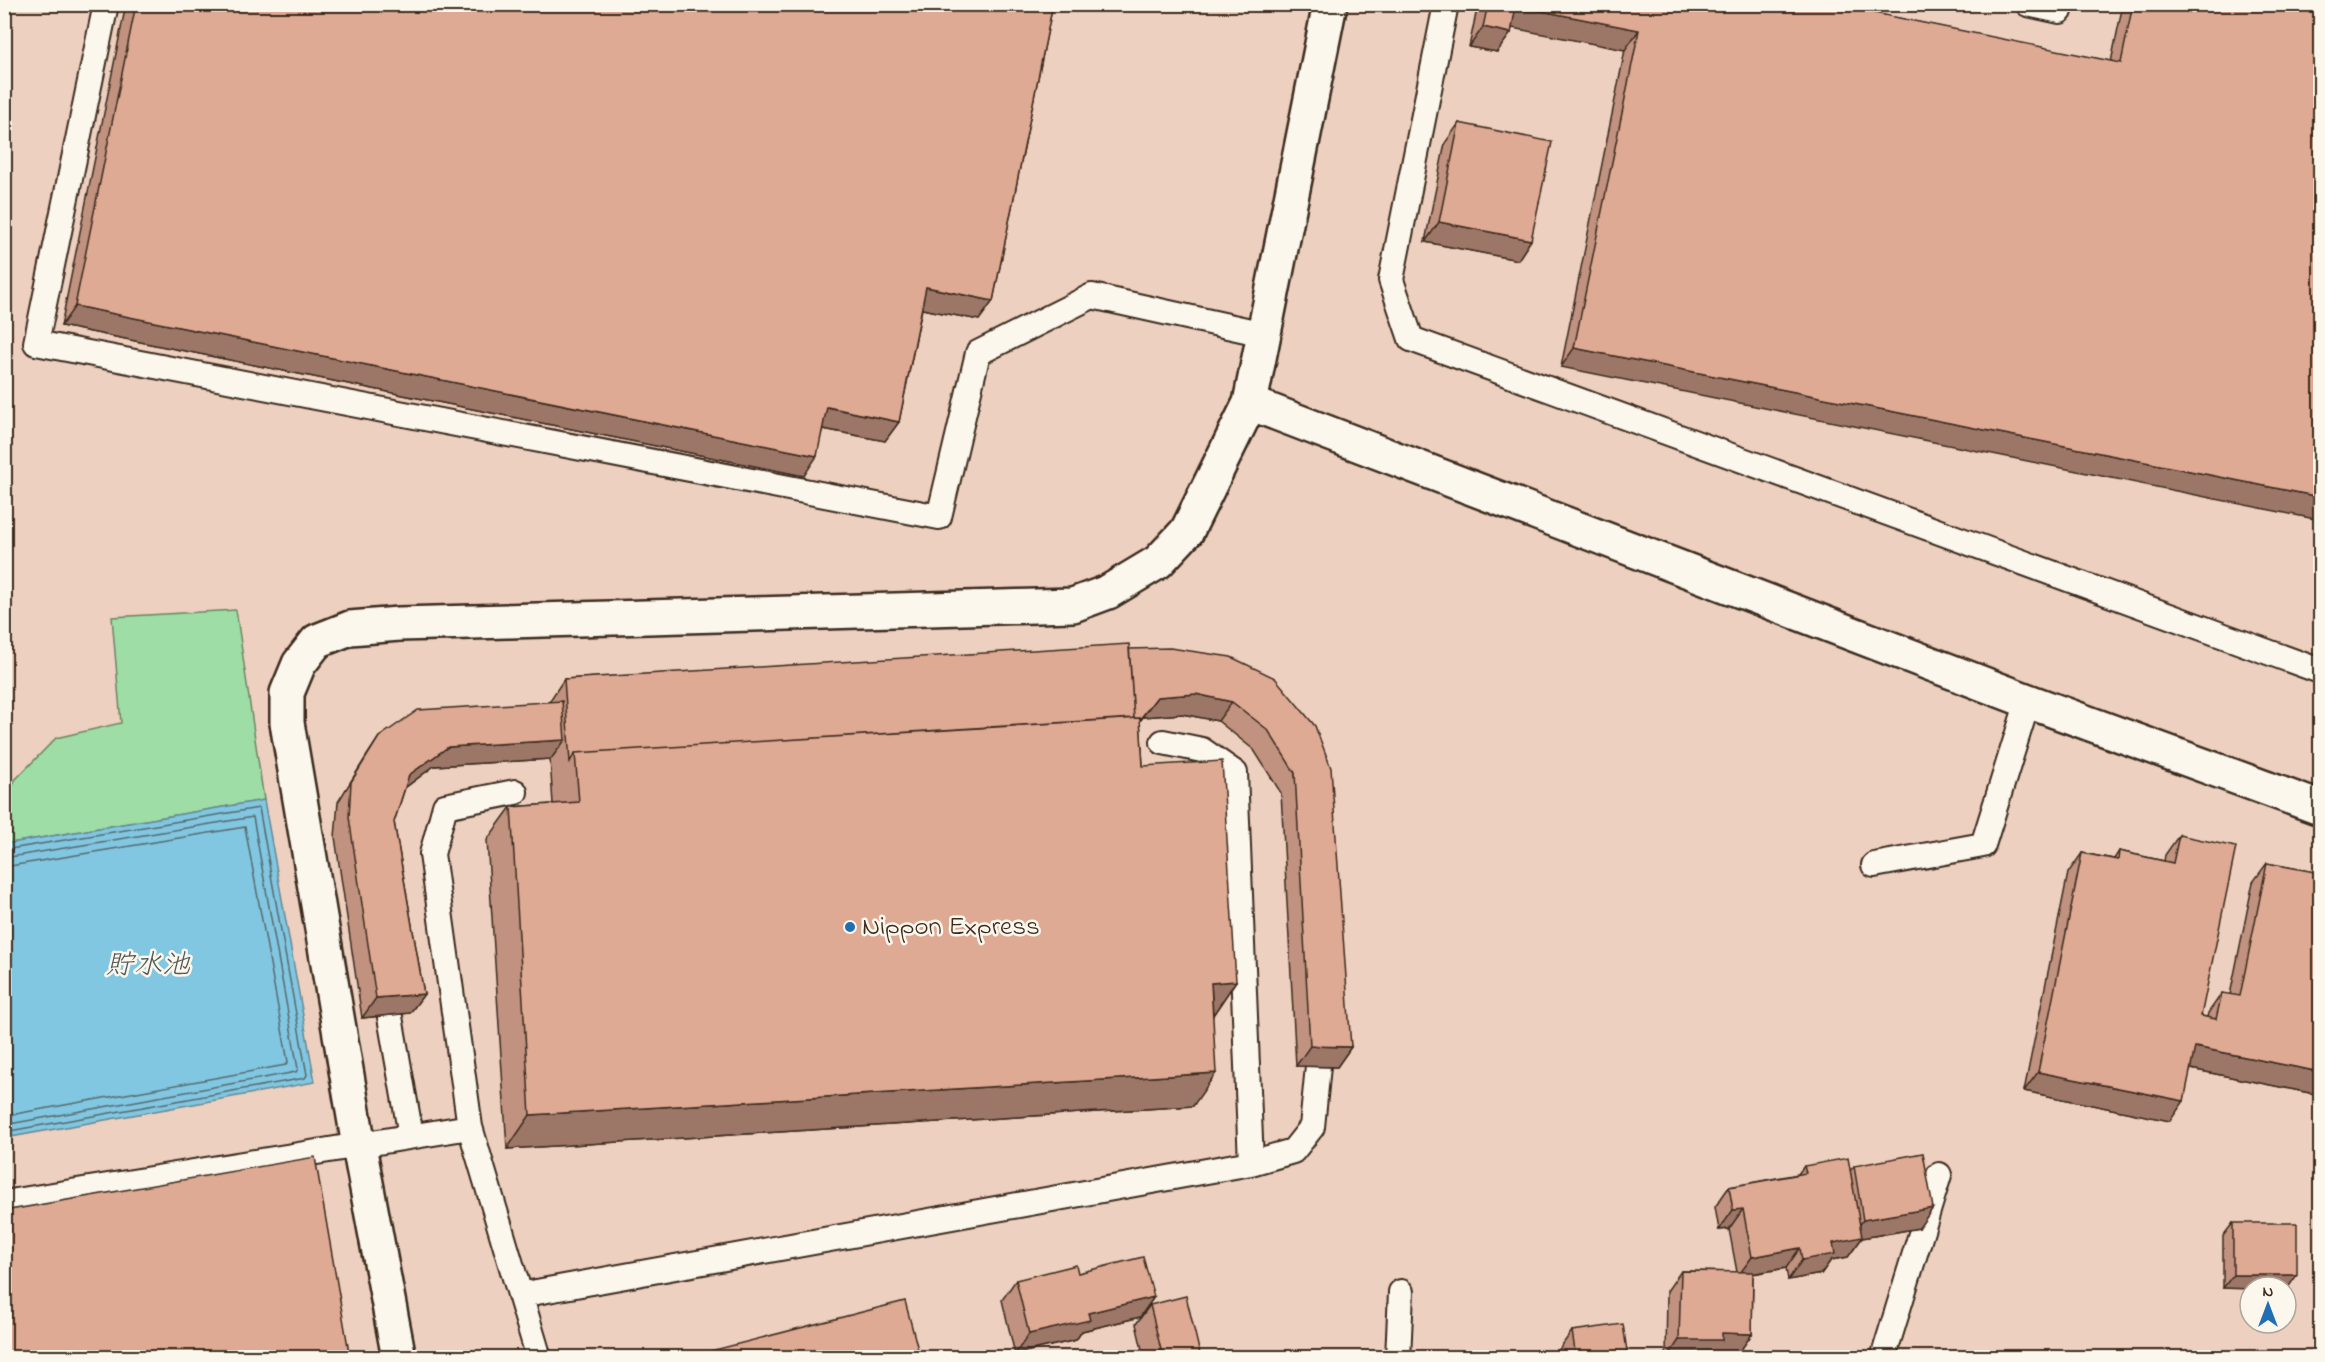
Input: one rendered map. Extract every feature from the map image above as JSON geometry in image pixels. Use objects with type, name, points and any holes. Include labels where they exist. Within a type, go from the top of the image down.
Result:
[{"type":"street","points":[[399,1358],[359,1146],[286,723],[286,693],[298,664],[317,641],[350,628],[399,624],[1073,605],[1108,592],[1158,562],[1187,531],[1250,403],[1330,4]]},
{"type":"street","points":[[1250,403],[2028,701],[2320,808]]},
{"type":"lane","points":[[106,4],[36,343],[939,517],[978,353],[1092,296],[1264,334]]},
{"type":"lane","points":[[1446,4],[1391,280],[1411,339],[2320,671]]},
{"type":"lane","points":[[2028,4],[2060,11],[2061,4]]},
{"type":"lane","points":[[1874,865],[1983,845],[2028,701]]},
{"type":"lane","points":[[1163,742],[1202,750],[1235,773],[1251,1163]]},
{"type":"lane","points":[[515,792],[445,806],[432,854],[470,1127],[520,1295],[533,1356]]},
{"type":"lane","points":[[390,1017],[411,1136]]},
{"type":"lane","points":[[520,1295],[1251,1163],[1293,1150],[1312,1127],[1318,1066]]},
{"type":"lane","points":[[4,1203],[470,1127]]},
{"type":"lane","points":[[1883,1358],[1940,1175]]},
{"type":"lane","points":[[1398,1358],[1401,1292]]},
{"type":"shaded area","points":[[5,5],[2320,5],[2320,1357],[5,1357]]},
{"type":"green space","points":[[236,610],[264,800],[5,844],[5,806],[15,780],[56,738],[121,723],[112,617]]},
{"type":"water","name":"貯水池","points":[[264,800],[315,1082],[5,1138],[5,844]]},
{"type":"building","points":[[136,4],[1053,4],[993,301],[926,287],[899,422],[827,407],[817,456],[75,306]]},
{"type":"building","points":[[1488,4],[1830,4],[2121,63],[2133,4],[2320,4],[2320,497],[1574,348],[1639,30],[1516,6],[1511,33],[1483,27]]},
{"type":"building","points":[[1459,123],[1552,142],[1531,240],[1439,222]]},
{"type":"building","points":[[1129,644],[1134,718],[575,753],[570,762],[564,679]]},
{"type":"building","points":[[1170,648],[1231,657],[1275,678],[1315,726],[1331,768],[1351,1047],[1310,1046],[1295,773],[1268,730],[1232,702],[1196,694],[1157,697],[1140,719],[1134,718],[1129,649]]},
{"type":"building","points":[[562,701],[565,740],[448,747],[409,775],[394,822],[424,994],[376,998],[349,817],[351,782],[379,737],[418,710]]},
{"type":"building","name":"Nippon Express","points":[[1140,718],[1143,766],[1222,761],[1236,981],[1211,983],[1216,1073],[530,1115],[511,807],[579,802],[575,753]]},
{"type":"building","points":[[2179,835],[2236,847],[2201,1016],[2216,1019],[2222,993],[2240,996],[2267,863],[2320,873],[2320,1072],[2195,1047],[2184,1101],[2038,1072],[2082,853],[2118,860],[2119,851],[2173,863]]},
{"type":"building","points":[[1923,1153],[1933,1208],[1863,1220],[1854,1166]]},
{"type":"building","points":[[315,1157],[350,1358],[4,1358],[4,1211]]},
{"type":"building","points":[[1848,1158],[1862,1237],[1833,1243],[1835,1254],[1802,1260],[1800,1248],[1752,1257],[1743,1209],[1733,1210],[1729,1187],[1806,1173],[1804,1166]]},
{"type":"building","points":[[2233,1223],[2297,1223],[2297,1275],[2233,1275]]},
{"type":"building","points":[[1143,1257],[1154,1297],[1088,1313],[1090,1320],[1029,1334],[1016,1280],[1076,1265],[1078,1273]]},
{"type":"building","points":[[1681,1271],[1753,1272],[1752,1334],[1722,1333],[1722,1340],[1679,1340]]},
{"type":"building","points":[[1186,1296],[1201,1358],[1163,1358],[1150,1305]]},
{"type":"building","points":[[905,1301],[920,1357],[709,1358],[707,1352]]},
{"type":"building","points":[[1623,1324],[1628,1358],[1576,1358],[1572,1331]]},
{"type":"place","name":"Nippon Express","points":[[850,927]]}]
